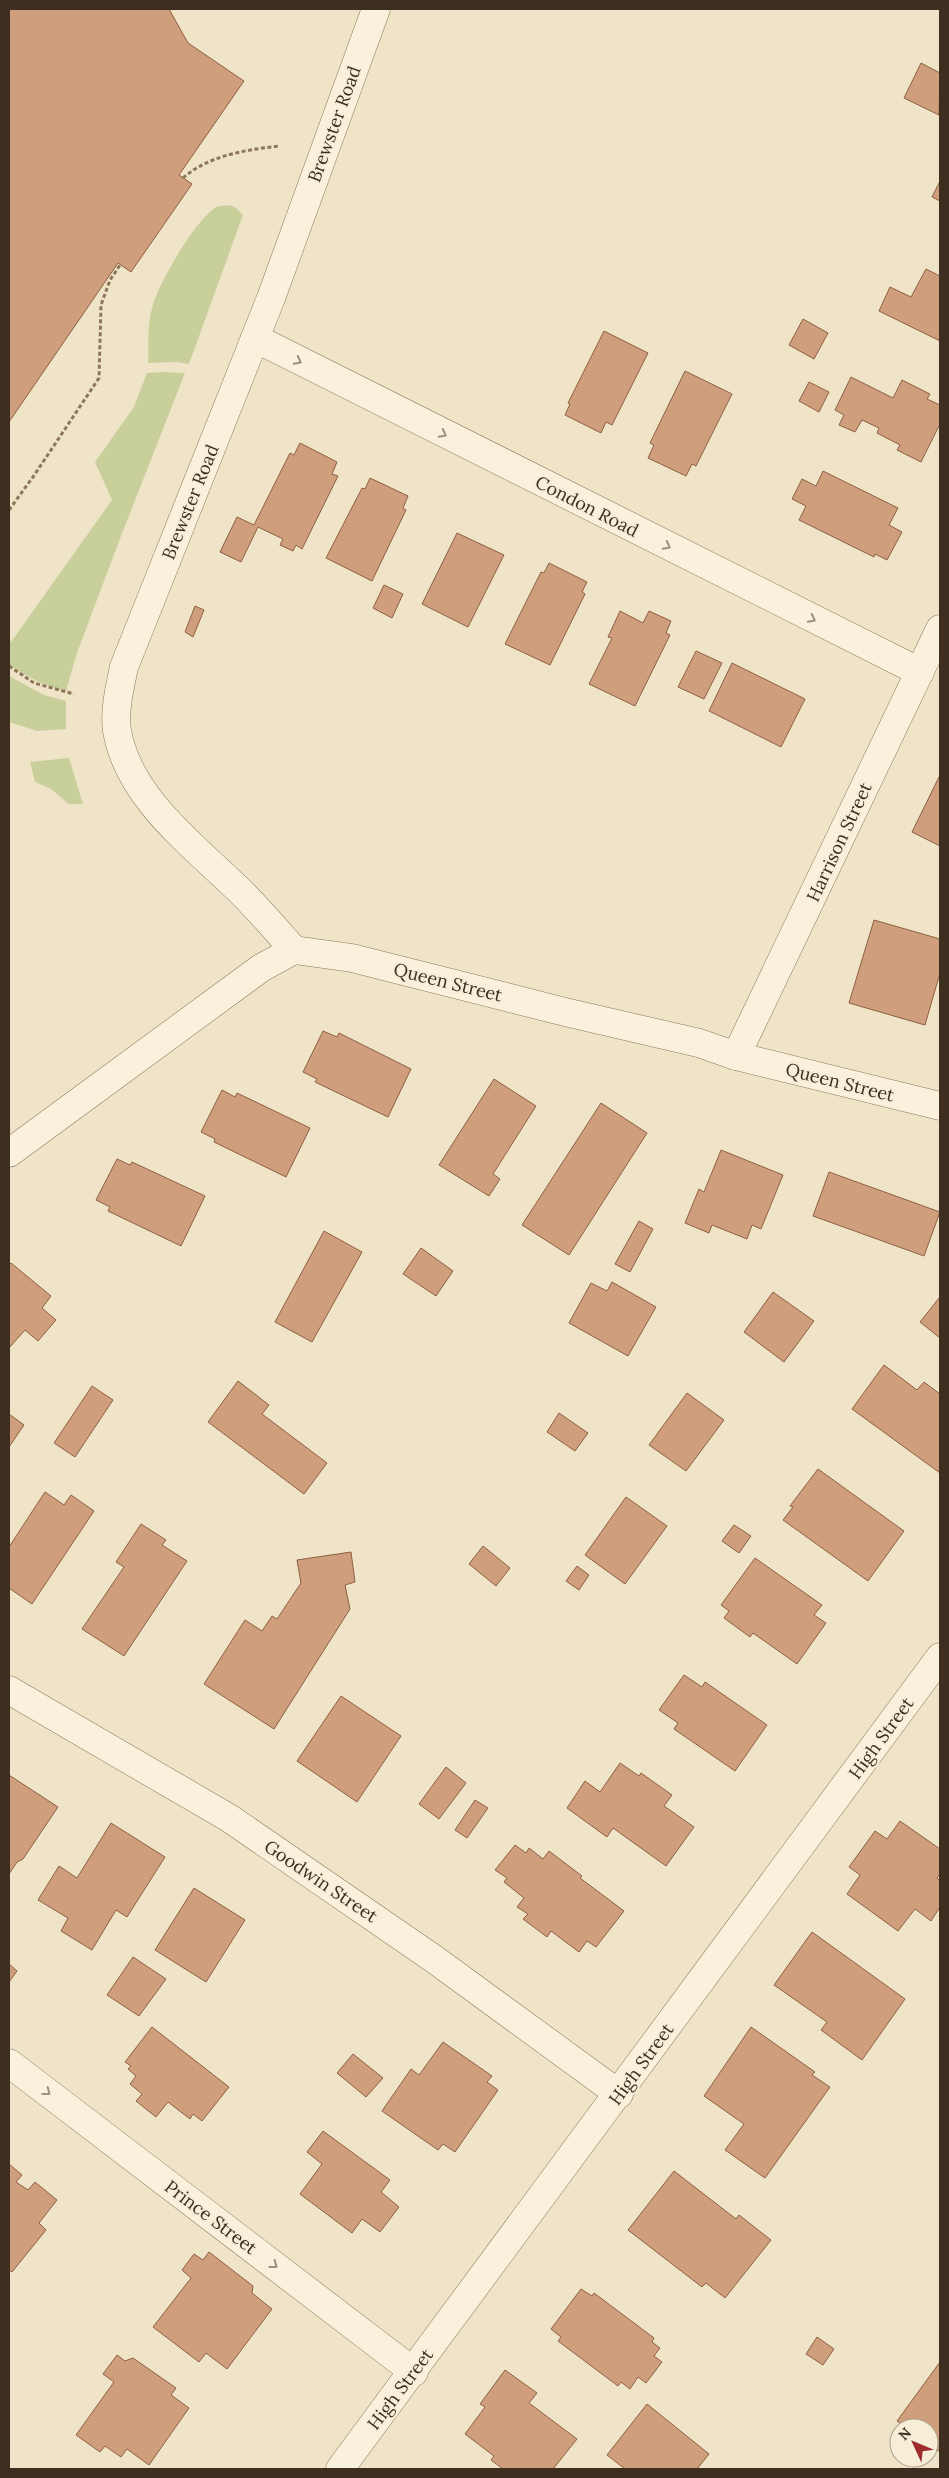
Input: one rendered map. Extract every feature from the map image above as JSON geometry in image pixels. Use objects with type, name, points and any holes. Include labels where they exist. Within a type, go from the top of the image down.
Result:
[{"type":"street","name":"Brewster Road","points":[[294,950],[245,896],[172,824],[144,793],[130,769],[117,731],[117,701],[124,667],[255,338],[376,9]]},
{"type":"street","name":"Condon Road","points":[[255,338],[920,672]]},
{"type":"street","name":"Harrison Street","points":[[736,1056],[940,629]]},
{"type":"street","name":"Queen Street","points":[[294,950],[352,958],[565,1012],[699,1043],[736,1056],[940,1106]]},
{"type":"street","points":[[9,1153],[261,968],[294,950]]},
{"type":"street","name":"High Street","points":[[340,2469],[414,2372],[940,1657]]},
{"type":"street","name":"Goodwin Street","points":[[9,1690],[229,1818],[434,1959],[619,2094]]},
{"type":"street","name":"Prince Street","points":[[9,2063],[414,2372]]},
{"type":"path","points":[[183,178],[195,169],[224,156],[280,146]]},
{"type":"path","points":[[9,510],[91,394],[99,378],[101,306],[110,280],[120,265]]},
{"type":"path","points":[[9,666],[34,683],[74,694]]},
{"type":"green space","points":[[230,205],[243,215],[189,364],[176,362],[148,363],[150,315],[161,284],[187,239],[197,226],[217,207]]},
{"type":"green space","points":[[147,373],[185,373],[77,653],[66,691],[50,687],[9,665],[9,637],[11,642],[112,500],[95,462],[134,407]]},
{"type":"green space","points":[[9,676],[44,695],[66,701],[66,729],[37,731],[9,722]]},
{"type":"green space","points":[[69,758],[83,804],[69,804],[51,789],[35,782],[30,762]]},
{"type":"building","points":[[9,9],[169,9],[188,43],[244,81],[179,175],[192,184],[131,272],[118,263],[9,422]]},
{"type":"building","points":[[921,63],[940,73],[939,115],[904,98]]},
{"type":"building","points":[[940,181],[940,201],[932,197]]},
{"type":"building","points":[[926,269],[940,276],[940,341],[879,311],[890,287],[911,297]]},
{"type":"building","points":[[803,319],[828,333],[814,359],[789,345]]},
{"type":"building","points":[[604,331],[648,353],[612,425],[606,422],[601,433],[565,415],[570,404],[568,403]]},
{"type":"building","points":[[685,371],[732,394],[696,466],[692,464],[686,476],[648,458],[654,445],[650,443]]},
{"type":"building","points":[[851,377],[893,398],[902,380],[930,394],[927,399],[940,405],[940,424],[921,462],[897,450],[900,445],[877,433],[879,428],[862,420],[855,432],[839,425],[844,415],[835,410]]},
{"type":"building","points":[[809,382],[829,392],[819,412],[799,401]]},
{"type":"building","points":[[300,443],[337,462],[332,474],[338,476],[302,549],[296,545],[293,551],[280,545],[283,539],[258,527],[241,562],[220,552],[237,517],[254,525],[290,453],[294,455]]},
{"type":"building","points":[[823,471],[898,508],[889,525],[902,532],[887,560],[875,554],[874,557],[799,520],[806,506],[792,499],[802,479],[816,486]]},
{"type":"building","points":[[370,478],[408,496],[403,508],[406,510],[372,581],[326,558],[362,488],[365,489]]},
{"type":"building","points":[[457,533],[504,555],[468,627],[422,604]]},
{"type":"building","points":[[549,563],[587,582],[582,592],[585,594],[550,665],[505,644],[541,572],[544,573]]},
{"type":"building","points":[[384,585],[403,594],[392,618],[373,608]]},
{"type":"building","points":[[195,606],[204,610],[193,637],[185,632]]},
{"type":"building","points":[[620,611],[643,623],[649,611],[671,621],[666,633],[670,635],[635,706],[589,684],[612,638],[608,637]]},
{"type":"building","points":[[696,651],[722,663],[704,699],[678,687]]},
{"type":"building","points":[[732,663],[805,699],[781,747],[709,711]]},
{"type":"building","points":[[940,775],[940,846],[912,832]]},
{"type":"building","points":[[874,920],[940,939],[940,973],[925,1025],[849,1003]]},
{"type":"building","points":[[323,1031],[337,1037],[339,1033],[411,1069],[388,1117],[315,1082],[317,1079],[303,1072]]},
{"type":"building","points":[[494,1079],[536,1106],[493,1174],[500,1179],[489,1196],[439,1165]]},
{"type":"building","points":[[222,1090],[235,1097],[237,1093],[310,1128],[286,1177],[214,1142],[215,1139],[201,1132]]},
{"type":"building","points":[[601,1103],[647,1133],[569,1255],[522,1225]]},
{"type":"building","points":[[721,1150],[783,1175],[761,1229],[752,1225],[747,1239],[712,1225],[709,1233],[685,1223],[699,1189],[704,1192]]},
{"type":"building","points":[[117,1159],[130,1165],[132,1162],[205,1196],[181,1246],[108,1211],[110,1207],[96,1200]]},
{"type":"building","points":[[829,1172],[940,1212],[924,1256],[813,1216]]},
{"type":"building","points":[[639,1221],[653,1229],[630,1272],[615,1264]]},
{"type":"building","points":[[324,1231],[362,1252],[312,1342],[275,1322]]},
{"type":"building","points":[[421,1248],[453,1271],[436,1296],[403,1274]]},
{"type":"building","points":[[11,1263],[51,1296],[42,1308],[56,1320],[38,1341],[25,1330],[9,1348],[9,1265]]},
{"type":"building","points":[[612,1282],[656,1307],[628,1356],[569,1323],[591,1283],[607,1291]]},
{"type":"building","points":[[773,1292],[814,1321],[784,1362],[744,1332]]},
{"type":"building","points":[[940,1299],[940,1338],[920,1322]]},
{"type":"building","points":[[884,1365],[917,1390],[924,1382],[940,1394],[940,1473],[852,1409]]},
{"type":"building","points":[[238,1381],[269,1405],[262,1414],[327,1463],[304,1494],[208,1422]]},
{"type":"building","points":[[92,1386],[113,1400],[75,1457],[54,1443]]},
{"type":"building","points":[[687,1393],[724,1420],[686,1471],[649,1445]]},
{"type":"building","points":[[559,1413],[588,1433],[575,1451],[547,1432]]},
{"type":"building","points":[[9,1414],[24,1425],[9,1447]]},
{"type":"building","points":[[818,1469],[904,1531],[868,1581],[783,1520],[793,1507],[790,1506]]},
{"type":"building","points":[[45,1492],[64,1505],[71,1495],[94,1511],[32,1604],[9,1588],[9,1547]]},
{"type":"building","points":[[626,1497],[667,1526],[625,1584],[585,1555]]},
{"type":"building","points":[[141,1524],[166,1540],[162,1545],[187,1561],[124,1656],[82,1629],[124,1567],[116,1562]]},
{"type":"building","points":[[734,1525],[751,1536],[739,1553],[722,1541]]},
{"type":"building","points":[[483,1546],[510,1568],[496,1586],[469,1564]]},
{"type":"building","points":[[351,1552],[355,1582],[345,1585],[350,1609],[274,1729],[204,1684],[245,1620],[262,1631],[272,1616],[277,1619],[301,1583],[297,1560]]},
{"type":"building","points":[[755,1558],[822,1605],[814,1615],[826,1623],[797,1664],[753,1633],[750,1637],[724,1618],[729,1611],[721,1605]]},
{"type":"building","points":[[577,1566],[589,1575],[579,1590],[566,1581]]},
{"type":"building","points":[[684,1675],[702,1687],[705,1682],[767,1725],[735,1771],[674,1729],[678,1723],[659,1710]]},
{"type":"building","points":[[341,1696],[401,1736],[357,1802],[297,1761]]},
{"type":"building","points":[[620,1763],[639,1776],[641,1773],[672,1795],[664,1806],[694,1827],[666,1866],[613,1828],[607,1837],[567,1808],[585,1781],[600,1792]]},
{"type":"building","points":[[446,1767],[466,1783],[439,1819],[419,1804]]},
{"type":"building","points":[[9,1775],[58,1807],[23,1859],[17,1862],[9,1874]]},
{"type":"building","points":[[475,1800],[488,1808],[467,1838],[455,1830]]},
{"type":"building","points":[[900,1821],[940,1849],[940,1874],[937,1878],[940,1881],[940,1907],[931,1921],[915,1909],[898,1931],[847,1894],[860,1875],[849,1867],[875,1831],[887,1839]]},
{"type":"building","points":[[111,1823],[165,1857],[127,1917],[116,1910],[92,1950],[61,1931],[68,1918],[38,1900],[59,1866],[77,1878]]},
{"type":"building","points":[[515,1845],[526,1853],[529,1848],[543,1859],[549,1851],[582,1876],[580,1878],[624,1911],[596,1947],[587,1941],[579,1952],[551,1931],[547,1937],[523,1919],[528,1914],[517,1907],[524,1898],[504,1882],[507,1878],[495,1870]]},
{"type":"building","points":[[194,1888],[245,1920],[206,1982],[155,1950]]},
{"type":"building","points":[[812,1932],[905,1999],[862,2060],[821,2030],[827,2022],[774,1985]]},
{"type":"building","points":[[133,1957],[166,1979],[139,2016],[107,1995]]},
{"type":"building","points":[[9,1964],[17,1971],[9,1982]]},
{"type":"building","points":[[152,2027],[229,2087],[202,2121],[193,2114],[190,2119],[168,2102],[156,2117],[136,2101],[142,2094],[130,2084],[136,2076],[128,2069],[131,2066],[125,2062]]},
{"type":"building","points":[[751,2027],[815,2072],[812,2075],[830,2087],[765,2178],[725,2150],[744,2124],[704,2096]]},
{"type":"building","points":[[443,2042],[492,2076],[487,2082],[498,2090],[455,2152],[443,2144],[438,2150],[382,2111],[411,2069],[419,2075]]},
{"type":"building","points":[[353,2054],[383,2078],[366,2097],[337,2073]]},
{"type":"building","points":[[323,2131],[390,2180],[381,2192],[399,2207],[380,2232],[362,2219],[352,2233],[300,2194],[322,2164],[307,2152]]},
{"type":"building","points":[[9,2164],[22,2175],[16,2182],[28,2190],[35,2182],[57,2200],[39,2223],[46,2230],[12,2272],[9,2270]]},
{"type":"building","points":[[674,2171],[736,2219],[739,2215],[771,2240],[725,2298],[706,2283],[702,2287],[628,2230]]},
{"type":"building","points":[[209,2252],[253,2286],[252,2293],[272,2309],[227,2369],[206,2353],[199,2362],[153,2327],[191,2278],[182,2270],[194,2254],[203,2260]]},
{"type":"building","points":[[581,2289],[592,2296],[594,2293],[654,2338],[652,2342],[660,2348],[654,2356],[662,2362],[646,2383],[638,2377],[630,2389],[621,2382],[618,2386],[558,2341],[561,2337],[551,2329]]},
{"type":"building","points":[[817,2337],[834,2349],[823,2365],[806,2354]]},
{"type":"building","points":[[117,2355],[125,2361],[133,2358],[176,2388],[171,2395],[189,2408],[149,2465],[127,2449],[121,2457],[105,2446],[100,2452],[76,2435],[114,2382],[103,2374]]},
{"type":"building","points":[[940,2362],[940,2452],[939,2418],[899,2418]]},
{"type":"building","points":[[505,2370],[537,2393],[529,2403],[577,2439],[553,2469],[503,2469],[491,2460],[494,2456],[465,2434],[485,2407],[480,2404]]},
{"type":"building","points":[[647,2404],[709,2454],[697,2469],[625,2469],[607,2455]]}]
